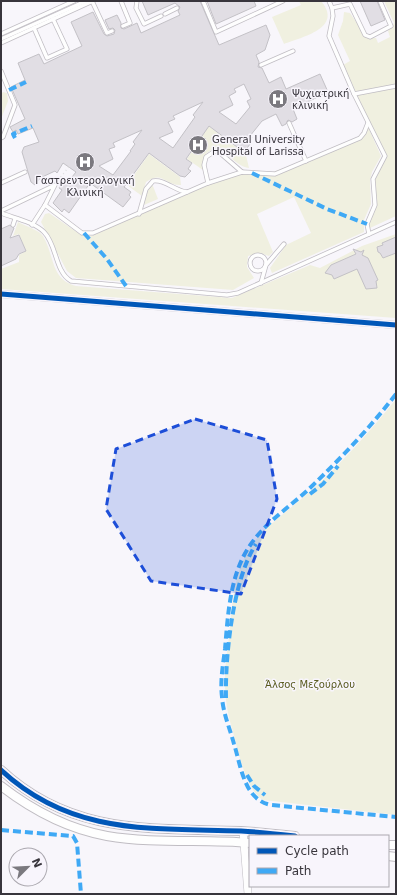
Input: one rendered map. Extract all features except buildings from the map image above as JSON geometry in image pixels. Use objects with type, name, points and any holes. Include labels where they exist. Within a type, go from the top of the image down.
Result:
[{"type":"street","points":[[1,294],[396,325]]},
{"type":"street","points":[[1,770],[22,787],[52,806],[91,821],[108,825],[155,829],[243,831],[285,835]]},
{"type":"street","points":[[1,786],[46,815],[88,832],[108,836],[154,840],[247,843]]},
{"type":"street","points":[[243,831],[247,843],[248,894]]},
{"type":"lane","points":[[1,34],[74,1]]},
{"type":"lane","points":[[1,40],[86,1]]},
{"type":"lane","points":[[1,43],[93,1],[107,33],[112,31]]},
{"type":"lane","points":[[120,1],[130,23],[123,26]]},
{"type":"lane","points":[[137,1],[136,8],[144,24],[177,8]]},
{"type":"lane","points":[[203,1],[216,32],[283,1]]},
{"type":"lane","points":[[329,1],[332,8],[329,36],[354,94],[385,156],[373,179],[375,204],[367,224],[369,234]]},
{"type":"lane","points":[[332,8],[350,4],[365,35],[370,37],[391,26],[380,1]]},
{"type":"lane","points":[[34,28],[47,58],[67,49],[53,19]]},
{"type":"lane","points":[[260,65],[293,51]]},
{"type":"lane","points":[[1,71],[15,105],[4,137],[1,138]]},
{"type":"lane","points":[[354,94],[396,86]]},
{"type":"lane","points":[[289,123],[306,161]]},
{"type":"lane","points":[[45,205],[87,234],[140,214],[208,183],[242,172],[275,174],[360,138],[368,123]]},
{"type":"lane","points":[[208,183],[204,165],[206,157],[215,151],[219,152],[242,172]]},
{"type":"lane","points":[[1,183],[25,172]]},
{"type":"lane","points":[[140,214],[146,189],[153,182],[162,182],[180,191],[189,192]]},
{"type":"lane","points":[[32,225],[45,205],[55,185]]},
{"type":"lane","points":[[1,212],[55,185]]},
{"type":"lane","points":[[1,212],[32,225],[45,233],[64,274],[71,281],[227,295],[238,293],[396,222]]},
{"type":"lane","points":[[13,225],[15,219]]},
{"type":"lane","points":[[261,283],[266,265],[265,258],[260,255],[254,255],[250,262],[252,269],[257,271],[262,270],[266,265],[284,244]]},
{"type":"path","points":[[55,185],[68,167]]},
{"type":"highlighted area","points":[[195,419],[267,440],[277,499],[241,594],[151,581],[106,509],[116,449]]},
{"type":"green space","points":[[299,1],[321,1],[327,10],[327,18],[324,25],[318,30],[284,44],[272,17],[301,5]]},
{"type":"green space","points":[[384,1],[396,1],[396,216],[370,228],[368,223],[375,205],[374,179],[383,160],[384,152],[343,65],[350,61],[338,35],[343,21],[344,12],[350,13],[367,38],[376,38],[378,43],[390,37],[388,31],[394,23]]},
{"type":"green space","points":[[3,92],[7,93],[8,101],[1,119],[1,94]]},
{"type":"green space","points":[[207,125],[240,150],[242,148],[245,151],[249,168],[237,163],[222,151],[217,150],[211,150],[206,154],[203,170],[187,159],[207,129]]},
{"type":"green space","points":[[368,127],[381,156],[372,172],[370,180],[371,204],[364,220],[364,232],[272,273],[270,268],[286,245],[311,233],[294,197],[257,214],[273,252],[269,256],[260,253],[248,256],[247,267],[254,278],[233,290],[76,278],[67,271],[41,222],[45,214],[49,213],[81,235],[91,236],[235,172],[270,173],[341,147],[360,139]]},
{"type":"green space","points":[[149,154],[180,177],[181,185],[176,185],[160,178],[152,179],[146,182],[142,196],[127,185]]},
{"type":"green space","points":[[151,181],[158,199],[144,205],[147,187]]},
{"type":"green space","points":[[18,222],[35,230],[43,236],[57,272],[68,283],[76,286],[232,298],[310,265],[320,268],[362,246],[396,234],[396,318],[1,289],[1,269],[19,262],[19,255],[26,251],[19,234],[13,236]]},
{"type":"green space","name":"Άλσος Μεζούρλου","points":[[396,399],[396,815],[263,800],[257,795],[247,779],[237,749],[227,707],[225,673],[232,604],[239,571],[248,551],[260,535],[342,461]]},
{"type":"marked path","points":[[9,90],[26,82]]},
{"type":"marked path","points":[[15,138],[13,134],[32,126]]},
{"type":"marked path","points":[[252,173],[327,209],[367,224]]},
{"type":"marked path","points":[[84,233],[107,259],[126,286]]},
{"type":"marked path","points":[[396,394],[365,431],[333,465],[310,488],[264,528],[244,555],[238,568],[231,594],[221,685],[224,709],[245,781],[249,789],[262,802],[271,805],[396,817]]},
{"type":"marked path","points":[[310,494],[323,484],[338,466]]},
{"type":"marked path","points":[[226,698],[229,640],[236,597],[241,577],[256,544]]},
{"type":"marked path","points":[[247,775],[254,786],[265,795]]},
{"type":"marked path","points":[[1,830],[73,836],[77,843],[81,894]]},
{"type":"cycle path","points":[[1,294],[396,325]]},
{"type":"cycle path","points":[[1,770],[28,791],[56,807],[85,818],[145,828],[241,831],[286,835]]},
{"type":"place","name":"Ψυχιατρική κλινική","points":[[278,99]]},
{"type":"place","name":"General University Hospital of Larissa","points":[[198,145]]},
{"type":"place","name":"Γαστρεντερολογική Κλινική","points":[[85,162]]}]
